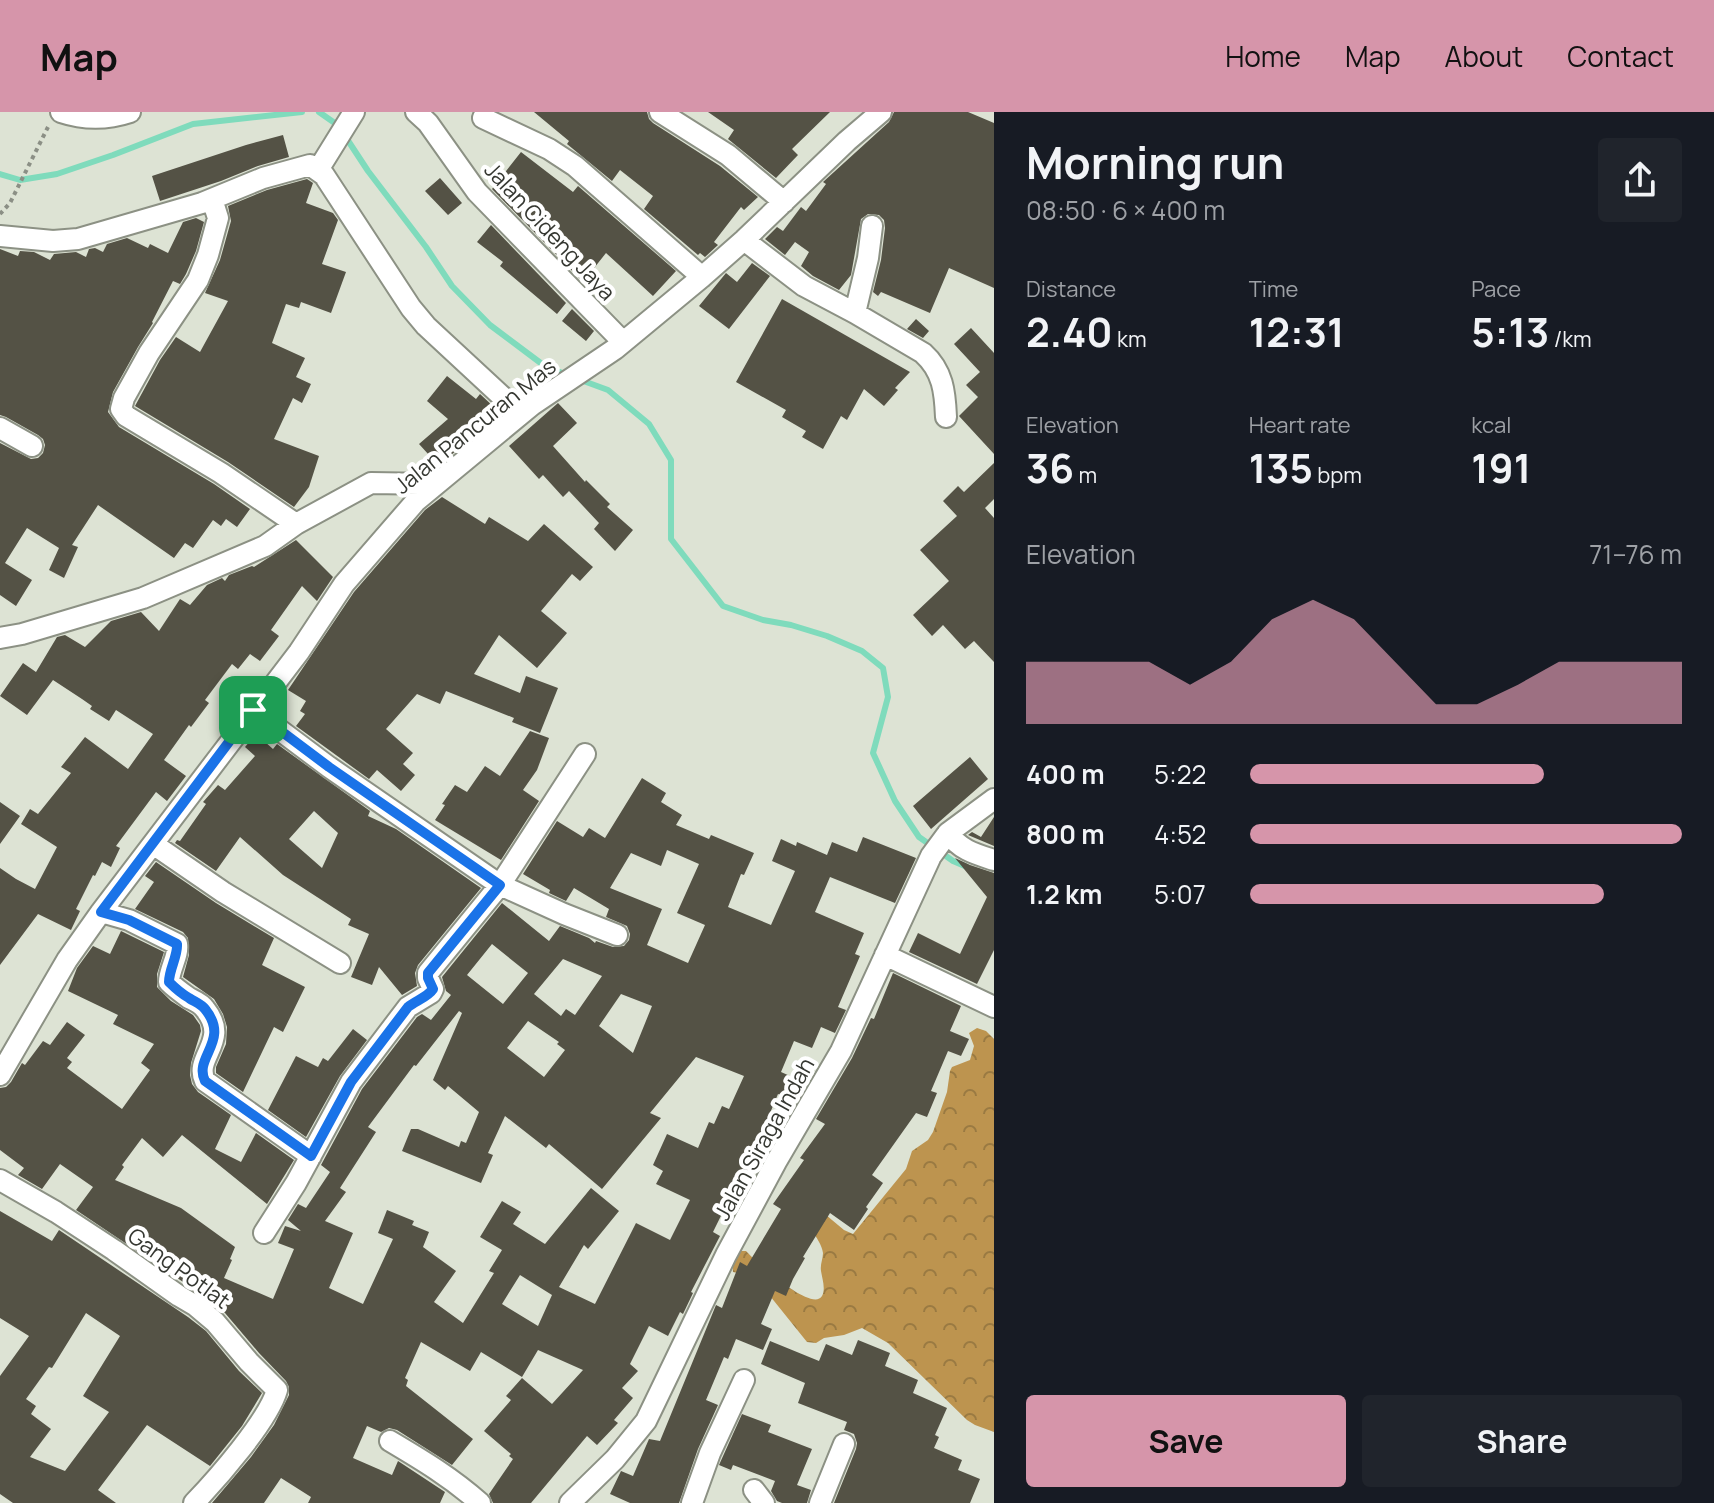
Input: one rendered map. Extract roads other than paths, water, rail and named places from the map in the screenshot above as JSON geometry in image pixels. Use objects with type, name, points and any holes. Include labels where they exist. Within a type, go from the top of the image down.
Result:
[{"type":"street","points":[[61,112],[101,119],[130,112]]},
{"type":"street","points":[[318,170],[354,112]]},
{"type":"street","name":"Jalan Cideng Jaya","points":[[416,112],[428,123],[477,192],[619,346]]},
{"type":"street","points":[[660,112],[728,155],[784,202]]},
{"type":"street","name":"Jalan Pancuran Mas","points":[[0,1075],[67,960],[101,912],[299,652],[344,584],[416,501],[521,414],[619,346],[702,277],[881,112]]},
{"type":"street","points":[[483,118],[549,149],[575,166],[702,277]]},
{"type":"street","points":[[0,236],[53,241],[78,239],[202,203],[263,178],[310,165],[324,175],[426,326],[521,414]]},
{"type":"street","points":[[212,199],[218,218],[198,280],[149,353],[121,409],[126,416],[221,473],[296,524]]},
{"type":"street","points":[[855,313],[872,226]]},
{"type":"street","points":[[744,240],[804,286],[931,360],[943,383],[946,417]]},
{"type":"street","points":[[0,428],[32,446]]},
{"type":"street","points":[[0,638],[143,598],[265,546],[296,524],[371,483],[435,484]]},
{"type":"street","points":[[253,710],[329,767],[500,885],[617,935]]},
{"type":"street","points":[[264,1233],[351,1082],[408,1007],[431,993],[433,989],[428,973],[500,885],[585,754]]},
{"type":"street","name":"Jalan Siraga Indah","points":[[570,1503],[615,1459],[646,1421],[726,1255],[841,1051],[931,856],[946,835],[994,799]]},
{"type":"street","points":[[946,835],[967,851],[994,860]]},
{"type":"street","points":[[153,844],[223,892],[340,963]]},
{"type":"street","points":[[101,912],[129,920],[177,944],[169,982],[205,1008],[213,1026],[215,1041],[202,1068],[205,1081],[311,1156]]},
{"type":"street","points":[[885,955],[994,1007]]},
{"type":"street","name":"Gang Potlat","points":[[0,1180],[56,1212],[196,1306],[215,1322],[277,1390],[274,1400],[248,1439],[194,1503]]},
{"type":"street","points":[[692,1503],[715,1442],[744,1380]]},
{"type":"street","points":[[390,1441],[433,1466],[480,1503]]},
{"type":"street","points":[[820,1503],[844,1444]]},
{"type":"waterway","points":[[0,174],[20,180],[57,174],[193,124],[302,112]]},
{"type":"waterway","points":[[319,112],[339,126]]},
{"type":"waterway","points":[[345,136],[452,286],[490,325],[546,367],[568,375]]},
{"type":"waterway","points":[[578,379],[608,390],[649,424],[671,460],[671,539],[723,606],[827,636],[862,651],[883,668],[888,697],[873,753],[895,801],[919,837],[967,867]]}]
